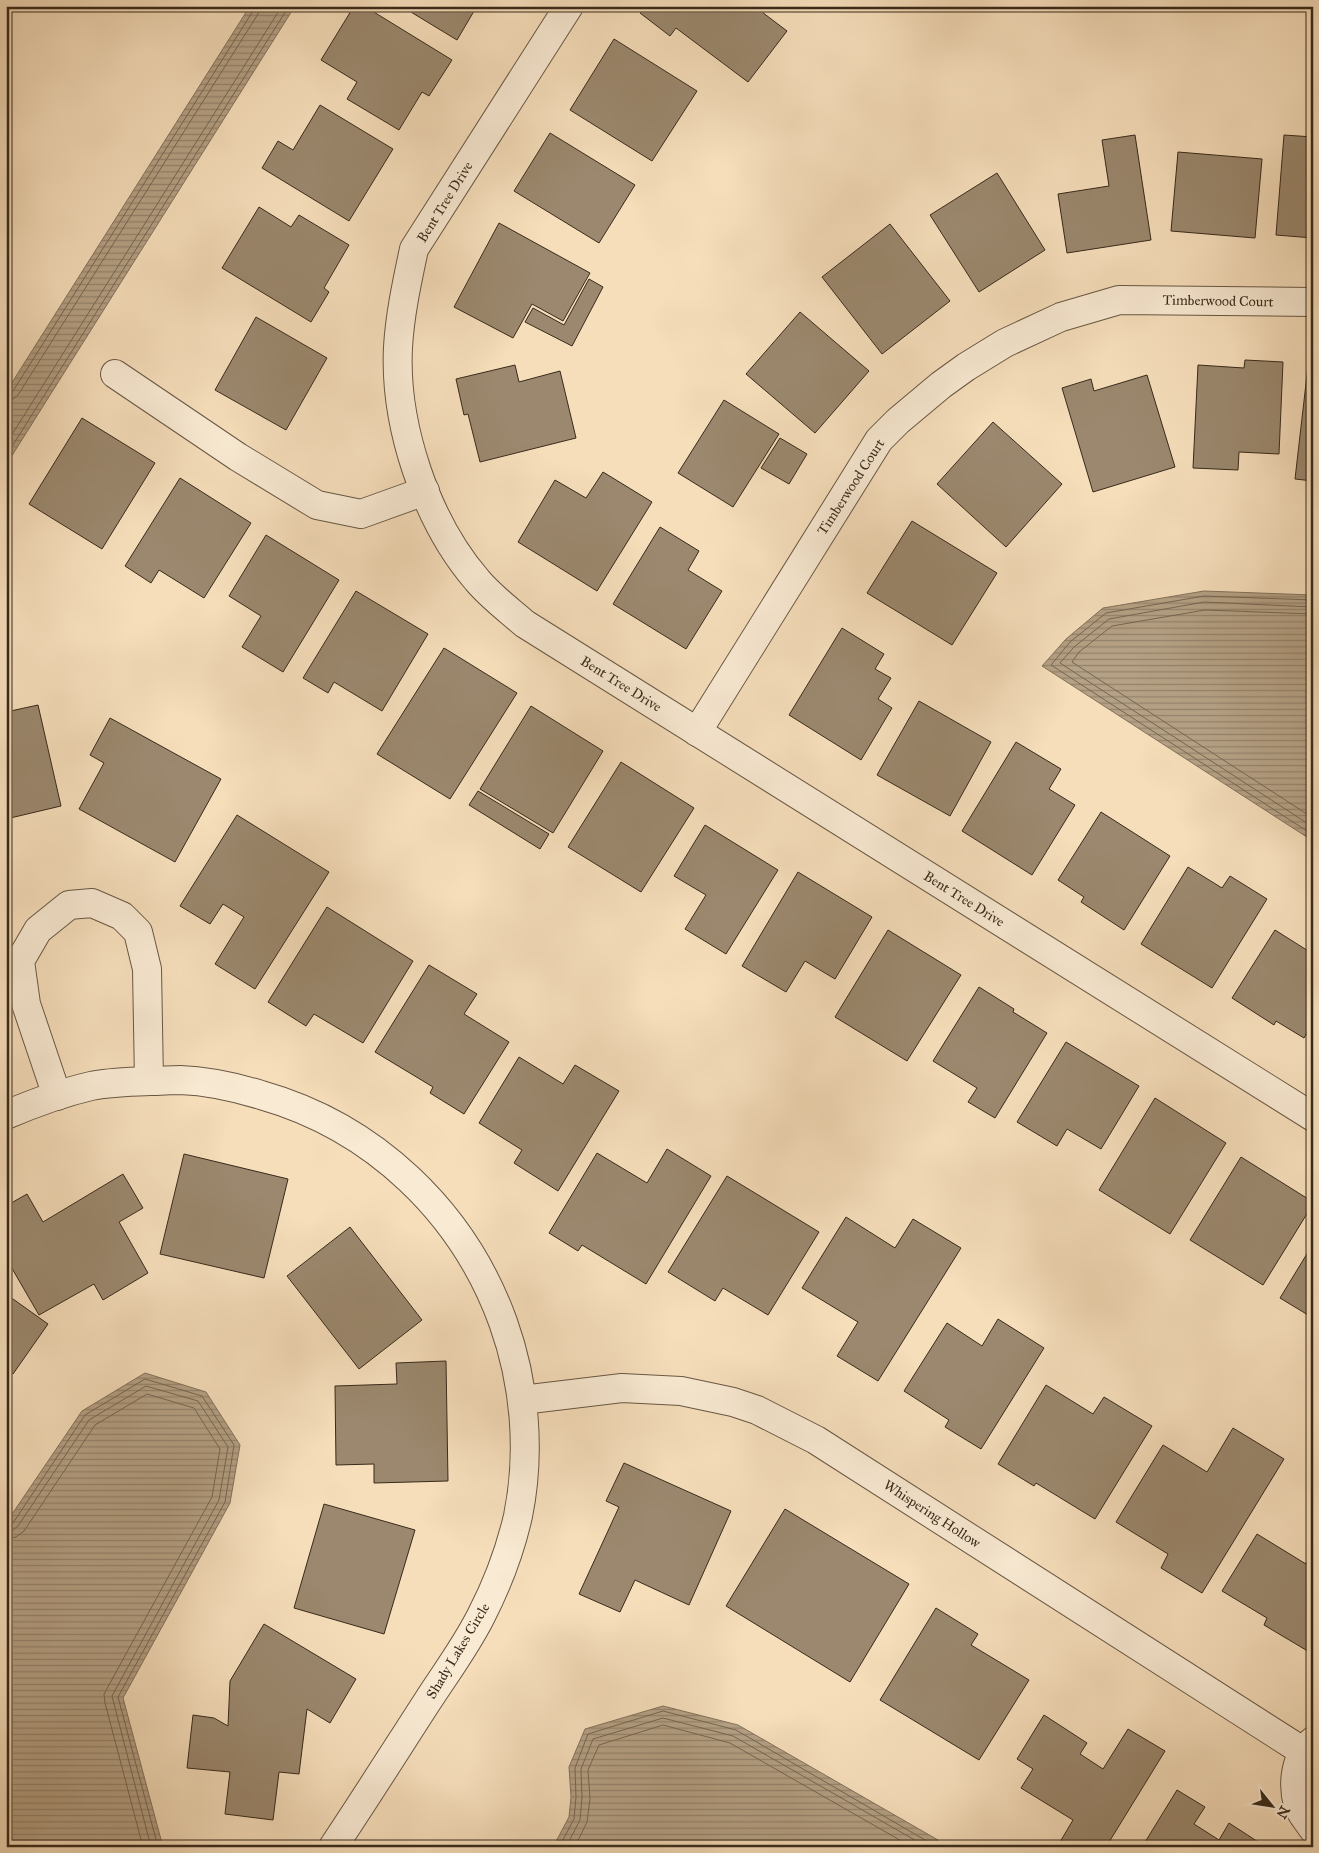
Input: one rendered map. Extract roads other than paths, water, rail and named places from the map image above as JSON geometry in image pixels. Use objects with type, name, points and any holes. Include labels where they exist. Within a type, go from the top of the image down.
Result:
[{"type":"street","name":"Bent Tree Drive","points":[[569,6],[414,249],[404,295],[398,348],[400,403],[412,455],[425,491],[443,530],[460,559],[478,582],[525,624],[1313,1117]]},
{"type":"street","name":"Timberwood Court","points":[[697,732],[879,440],[898,421],[966,367],[1005,343],[1061,317],[1119,300],[1313,302]]},
{"type":"street","points":[[115,374],[238,457],[317,505],[360,514],[425,491]]},
{"type":"street","points":[[57,1096],[26,1004],[20,961],[38,930],[70,905],[92,903],[122,916],[138,932],[147,969],[149,1081]]},
{"type":"street","name":"Shady Lakes Circle","points":[[6,1115],[39,1101],[91,1086],[125,1081],[180,1080],[235,1087],[287,1102],[337,1125],[361,1139],[394,1164],[433,1202],[466,1246],[493,1294],[511,1346],[522,1400],[525,1461],[518,1516],[503,1568],[480,1618],[333,1847]]},
{"type":"street","name":"Whispering Hollow","points":[[522,1400],[622,1388],[681,1391],[733,1402],[757,1410],[816,1440],[1309,1746],[1298,1762],[1294,1783],[1298,1806],[1313,1828]]},
{"type":"water","points":[[250,6],[295,6],[6,465],[6,392]]},
{"type":"water","points":[[1204,591],[1313,595],[1313,841],[1042,666],[1066,639],[1103,608]]},
{"type":"water","points":[[145,1373],[206,1392],[240,1445],[230,1503],[123,1698],[163,1847],[6,1847],[6,1523],[82,1411]]},
{"type":"water","points":[[663,1706],[738,1725],[938,1840],[944,1847],[553,1847],[569,1817],[571,1797],[569,1767],[585,1729]]}]
